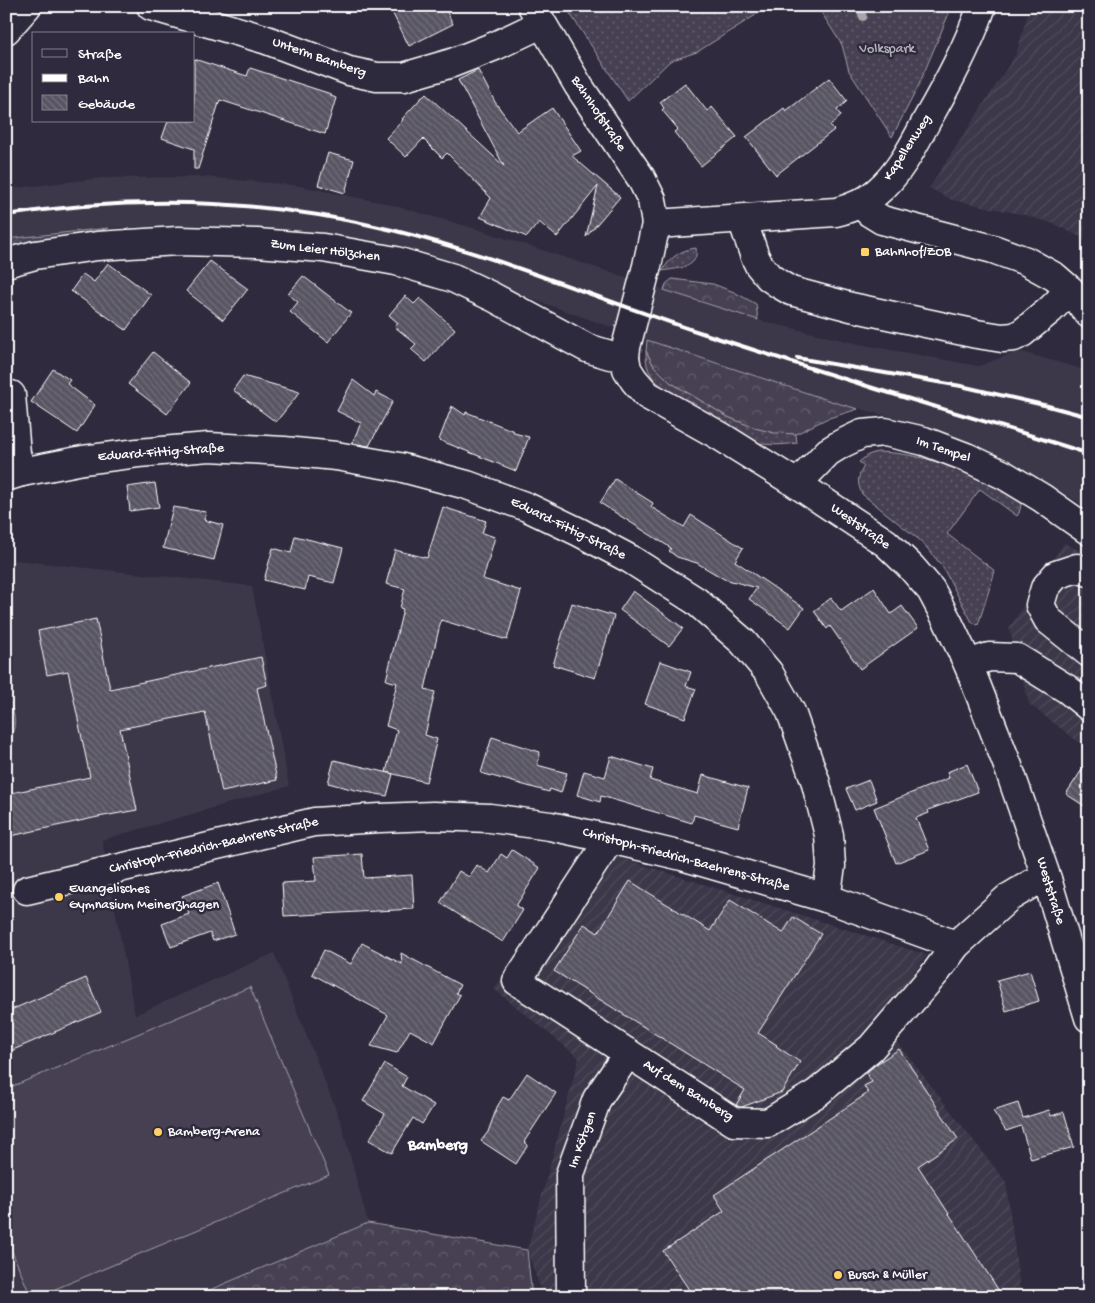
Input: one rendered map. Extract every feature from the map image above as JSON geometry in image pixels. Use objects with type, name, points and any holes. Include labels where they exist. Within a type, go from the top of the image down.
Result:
[{"type":"street","points":[[6,30],[27,6]]},
{"type":"street","name":"Unterm Bamberg","points":[[151,6],[264,39],[350,71],[377,77],[404,77],[452,63],[495,46],[537,15]]},
{"type":"street","name":"Kapellenweg","points":[[656,224],[836,212],[862,204],[878,192],[912,148],[956,69],[982,6]]},
{"type":"street","name":"Bahnhofstraße","points":[[537,15],[578,85],[641,178],[652,200],[656,224]]},
{"type":"street","points":[[862,204],[869,212],[882,220],[993,249],[1026,261],[1055,277],[1070,290],[1089,314]]},
{"type":"street","points":[[742,218],[759,265],[770,277],[791,290],[851,306],[977,334],[1002,338],[1022,333],[1050,310],[1070,290]]},
{"type":"street","points":[[625,357],[656,224]]},
{"type":"street","name":"Zum Leier Hölzchen","points":[[6,263],[35,255],[97,246],[178,241],[257,243],[324,248],[396,260],[453,278],[494,297],[587,348],[610,355],[625,357]]},
{"type":"street","name":"Weststraße","points":[[625,357],[627,368],[634,380],[647,394],[720,436],[797,484],[886,543],[930,590],[968,664],[1008,766],[1047,879],[1089,1018]]},
{"type":"street","points":[[12,396],[16,454],[14,474]]},
{"type":"street","name":"Im Tempel","points":[[797,484],[828,452],[841,444],[862,434],[885,432],[924,441],[966,456],[1026,488],[1089,530]]},
{"type":"street","name":"Eduard-Fittig-Straße","points":[[14,474],[83,460],[209,447],[336,456],[398,467],[467,485],[527,507],[579,532],[630,559],[696,601],[742,642],[769,673],[791,712],[817,790],[829,835],[830,866],[826,898]]},
{"type":"street","points":[[1089,572],[1077,568],[1056,575],[1045,588],[1040,605],[1048,620],[1089,653]]},
{"type":"street","points":[[968,664],[989,657],[1018,658],[1067,689],[1089,706]]},
{"type":"street","name":"Christoph-Friedrich-Baehrens-Straße","points":[[26,890],[314,822],[433,816],[490,818],[550,826],[610,838],[682,856],[826,898],[956,945]]},
{"type":"street","name":"Auf dem Bamberg","points":[[610,838],[516,981],[734,1122],[768,1122],[817,1093],[871,1048],[937,971],[956,945],[1008,898],[1033,883],[1047,879]]},
{"type":"street","name":"Im Kötgen","points":[[571,1297],[570,1174],[598,1099],[628,1053]]},
{"type":"shaded area","points":[[1030,6],[1089,6],[1089,244],[1082,238],[1054,224],[1025,215],[952,200],[929,188],[1016,54]]},
{"type":"shaded area","points":[[204,177],[294,185],[385,203],[480,230],[758,320],[859,344],[979,366],[1018,351],[1089,371],[1089,509],[1015,463],[934,428],[837,403],[647,340],[459,273],[286,233],[202,226],[109,228],[6,239],[6,189],[102,178]]},
{"type":"shaded area","points":[[1064,543],[1089,555],[1089,750],[1029,704],[1009,628]]},
{"type":"shaded area","name":"Evangelisches Gymnasium Meinerzhagen","points":[[15,560],[252,586],[289,786],[102,840],[135,1015],[274,953],[342,1125],[368,1223],[193,1297],[6,1297],[6,562]]},
{"type":"shaded area","points":[[593,849],[927,955],[879,1019],[1006,1182],[1021,1297],[543,1297],[527,1250],[579,1058],[494,989]]},
{"type":"green space","points":[[565,6],[770,6],[697,52],[670,61],[628,101]]},
{"type":"green space","name":"Volkspark","points":[[806,6],[952,6],[918,87],[892,137],[849,71],[842,45],[821,12]]},
{"type":"green space","points":[[109,228],[6,256],[6,239]]},
{"type":"green space","points":[[696,248],[696,255],[691,264],[681,268],[662,271],[676,255],[685,250]]},
{"type":"green space","points":[[672,279],[713,284],[734,292],[756,304],[758,320],[664,290],[666,284]]},
{"type":"green space","points":[[647,340],[858,409],[826,419],[796,434],[774,433],[755,428],[728,417],[670,382],[654,366],[646,351]]},
{"type":"green space","points":[[646,351],[654,366],[670,382],[728,417],[755,428],[796,434],[797,443],[776,445],[749,440],[678,398],[661,386],[650,373],[646,360]]},
{"type":"green space","points":[[877,452],[916,456],[952,467],[970,474],[1022,501],[1017,516],[980,489],[947,534],[995,571],[978,625],[972,622],[942,566],[922,542],[862,494],[859,480],[864,466],[859,462],[868,455]]},
{"type":"green space","points":[[6,691],[15,723],[14,730],[6,742]]},
{"type":"green space","name":"Bamberg-Arena","points":[[250,987],[329,1175],[36,1297],[31,1297],[6,1237],[6,1089]]},
{"type":"green space","points":[[368,1223],[527,1250],[532,1297],[193,1297]]},
{"type":"building","points":[[389,6],[444,6],[453,24],[409,46]]},
{"type":"building","points":[[195,59],[247,76],[250,68],[331,94],[331,96],[336,98],[325,134],[220,100],[198,169],[194,169],[194,149],[162,138],[168,122],[195,122]]},
{"type":"building","points":[[478,70],[495,102],[517,132],[552,108],[581,151],[572,156],[620,197],[586,237],[598,186],[557,237],[539,222],[527,237],[480,217],[491,198],[447,153],[442,158],[423,139],[406,157],[386,138],[426,94],[504,166],[458,80]]},
{"type":"building","points":[[829,78],[847,101],[837,110],[841,116],[830,126],[834,130],[776,175],[746,137],[784,108],[786,111]]},
{"type":"building","points":[[685,83],[707,111],[712,107],[737,137],[701,166],[674,132],[678,129],[662,110],[664,108],[660,102]]},
{"type":"building","points":[[328,153],[354,160],[345,193],[318,185]]},
{"type":"building","points":[[210,261],[248,289],[223,320],[186,291]]},
{"type":"building","points":[[108,263],[151,295],[126,330],[71,291],[83,274],[94,282]]},
{"type":"building","points":[[303,276],[351,313],[328,342],[290,312],[298,302],[288,294]]},
{"type":"building","points":[[405,296],[414,304],[420,298],[455,329],[426,362],[411,349],[416,344],[395,327],[398,323],[389,315]]},
{"type":"building","points":[[153,352],[191,383],[167,414],[128,384]]},
{"type":"building","points":[[53,369],[70,380],[67,384],[95,405],[77,433],[31,402]]},
{"type":"building","points":[[243,376],[300,392],[276,422],[233,390]]},
{"type":"building","points":[[353,380],[374,396],[376,392],[393,401],[369,446],[352,443],[361,423],[337,411]]},
{"type":"building","points":[[452,406],[465,415],[466,412],[514,431],[514,433],[529,437],[516,471],[439,440]]},
{"type":"building","points":[[615,479],[653,503],[651,507],[684,527],[691,515],[743,548],[735,561],[804,608],[790,628],[749,599],[757,588],[724,579],[697,563],[677,557],[669,551],[671,548],[600,503]]},
{"type":"building","points":[[155,483],[159,507],[130,511],[127,487]]},
{"type":"building","points":[[173,507],[206,512],[204,520],[223,525],[214,560],[163,548]]},
{"type":"building","points":[[443,507],[486,521],[482,533],[495,537],[483,579],[521,591],[507,640],[441,620],[425,689],[435,692],[425,735],[437,739],[426,782],[386,772],[397,730],[386,726],[397,683],[386,680],[403,609],[400,608],[405,589],[386,584],[395,550],[427,558]]},
{"type":"building","points":[[295,536],[343,548],[334,583],[308,577],[305,590],[264,580],[273,548],[291,553]]},
{"type":"building","points":[[874,588],[891,614],[902,606],[918,628],[860,669],[830,626],[827,629],[814,611],[831,598],[841,611]]},
{"type":"building","points":[[633,591],[683,628],[669,646],[620,610]]},
{"type":"building","points":[[572,603],[614,616],[595,678],[553,665]]},
{"type":"building","points":[[96,619],[110,689],[261,657],[267,685],[257,688],[277,780],[222,792],[205,712],[120,729],[137,810],[6,837],[6,794],[90,777],[68,671],[47,675],[38,631]]},
{"type":"building","points":[[660,661],[691,672],[686,686],[696,689],[685,718],[645,704]]},
{"type":"building","points":[[492,737],[540,752],[537,765],[567,773],[561,793],[550,789],[549,792],[481,773]]},
{"type":"building","points":[[611,756],[653,769],[650,780],[698,794],[703,775],[748,788],[738,827],[694,815],[692,823],[601,796],[600,802],[577,795],[584,771],[605,777]]},
{"type":"building","points":[[1089,759],[1089,809],[1066,794]]},
{"type":"building","points":[[334,760],[393,774],[387,796],[328,783]]},
{"type":"building","points":[[967,764],[978,792],[928,810],[929,813],[916,818],[929,850],[896,863],[874,808],[949,778],[947,772]]},
{"type":"building","points":[[869,780],[877,801],[855,810],[846,789]]},
{"type":"building","points":[[512,850],[540,868],[516,906],[523,910],[503,942],[440,903],[459,871],[469,877],[477,865],[489,873],[501,854],[507,858]]},
{"type":"building","points":[[362,854],[364,878],[412,875],[414,909],[284,916],[282,883],[316,881],[314,857]]},
{"type":"building","points":[[630,881],[710,931],[730,900],[783,933],[793,917],[821,934],[758,1033],[800,1062],[782,1092],[739,1107],[736,1105],[745,1090],[554,971],[584,924],[598,933]]},
{"type":"building","points":[[218,883],[235,934],[213,941],[210,933],[171,947],[162,924],[189,914],[182,896]]},
{"type":"building","points":[[362,943],[402,964],[401,953],[460,985],[456,993],[460,995],[434,1043],[410,1030],[397,1053],[371,1046],[388,1015],[312,974],[324,950],[351,964]]},
{"type":"building","points":[[1030,971],[1039,1001],[1006,1011],[997,980]]},
{"type":"building","points":[[86,978],[101,1012],[6,1053],[6,1012]]},
{"type":"building","points":[[899,1049],[958,1139],[918,1166],[1003,1297],[694,1297],[663,1251],[724,1211],[714,1195],[868,1093],[864,1086],[872,1082],[866,1073]]},
{"type":"building","points":[[385,1064],[407,1077],[402,1086],[434,1105],[422,1124],[413,1118],[392,1153],[369,1140],[385,1114],[363,1101]]},
{"type":"building","points":[[527,1073],[556,1093],[524,1142],[528,1145],[516,1164],[481,1141],[488,1132],[497,1107],[503,1097],[509,1100]]},
{"type":"building","points":[[1018,1103],[1023,1118],[1049,1110],[1051,1116],[1064,1112],[1074,1147],[1031,1159],[1021,1126],[1006,1131],[993,1111]]},
{"type":"waterway","points":[[859,6],[863,17]]},
{"type":"railway","points":[[6,215],[103,204],[200,203],[296,211],[344,219],[431,240],[471,252],[745,347],[1089,454]]},
{"type":"railway","points":[[797,358],[961,386],[1089,417]]},
{"type":"place","name":"Bahnhof/ZOB","points":[[865,252]]},
{"type":"place","name":"Evangelisches Gymnasium Meinerzhagen","points":[[59,897]]},
{"type":"place","name":"Bamberg-Arena","points":[[158,1132]]},
{"type":"place","name":"Busch & Müller","points":[[838,1275]]},
{"type":"district","name":"Bamberg","points":[[438,1146]]}]
